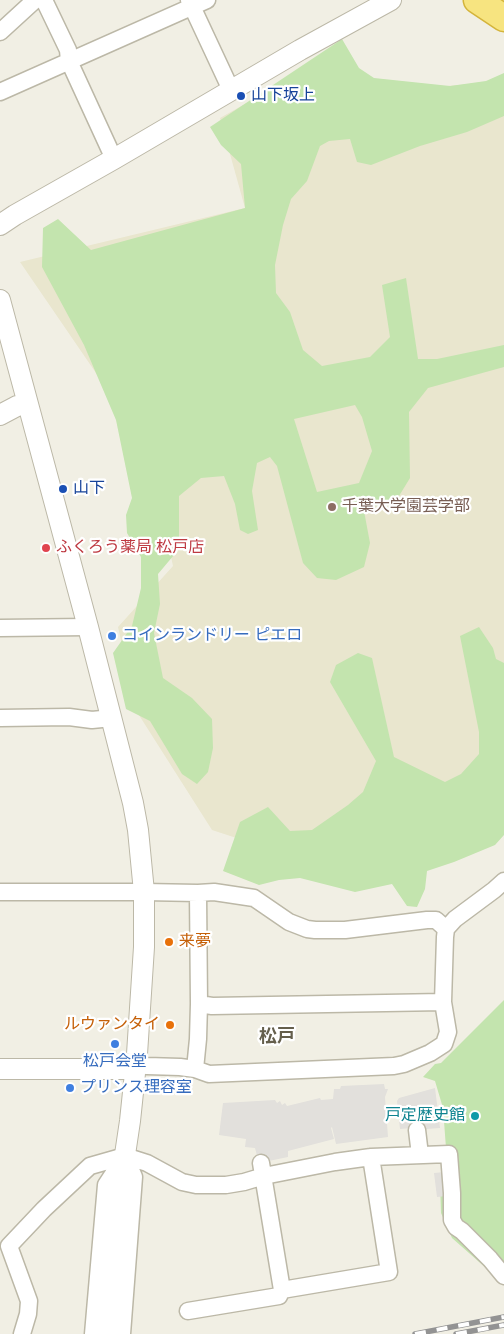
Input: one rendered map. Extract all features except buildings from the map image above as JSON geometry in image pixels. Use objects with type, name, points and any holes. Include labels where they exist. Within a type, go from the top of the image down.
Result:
[{"type":"highway","points":[[477,0],[504,18]]},
{"type":"street","points":[[0,32],[34,0]]},
{"type":"street","points":[[44,0],[68,50],[69,61],[114,159]]},
{"type":"street","points":[[0,92],[190,4],[208,0]]},
{"type":"street","points":[[0,224],[300,50],[391,0]]},
{"type":"street","points":[[190,4],[231,90]]},
{"type":"street","points":[[0,300],[112,718],[138,830],[144,892],[144,947],[135,1067],[130,1120],[120,1188],[108,1334]]},
{"type":"street","points":[[0,415],[27,403]]},
{"type":"street","points":[[0,628],[88,627]]},
{"type":"street","points":[[0,718],[69,717],[92,720],[112,718]]},
{"type":"street","points":[[0,1069],[133,1069],[138,1065],[195,1069],[209,1074],[404,1064],[430,1053],[444,1044],[448,1032],[444,1002],[444,936],[446,929],[455,919],[504,881]]},
{"type":"street","points":[[0,892],[214,892],[254,898],[289,922],[307,929],[345,930],[427,920],[436,920],[446,929]]},
{"type":"street","points":[[195,1069],[199,1004],[198,893]]},
{"type":"street","points":[[199,1004],[212,1006],[444,1002]]},
{"type":"street","points":[[417,1130],[420,1155]]},
{"type":"street","points":[[22,1334],[28,1314],[29,1301],[9,1246],[90,1166],[125,1156],[147,1163],[182,1182],[196,1185],[226,1185],[244,1182],[263,1170],[371,1157],[449,1154],[452,1220],[456,1227],[490,1259],[504,1276]]},
{"type":"street","points":[[93,1334],[106,1185],[125,1156]]},
{"type":"street","points":[[122,1334],[134,1177],[125,1156]]},
{"type":"street","points":[[282,1290],[389,1272],[371,1157]]},
{"type":"street","points":[[188,1311],[278,1296],[282,1290],[263,1170]]},
{"type":"shaded area","name":"千葉大学園芸学部","points":[[316,64],[379,92],[504,81],[504,775],[340,872],[212,830],[137,712],[118,627],[173,566],[148,449],[20,262],[245,208],[220,118]]},
{"type":"shaded area","points":[[384,1084],[385,1089],[388,1089],[385,1097],[388,1137],[336,1144],[332,1127],[334,1139],[288,1151],[288,1157],[259,1163],[255,1148],[245,1147],[246,1139],[219,1135],[223,1103],[275,1100],[277,1103],[280,1101],[282,1105],[285,1103],[287,1106],[320,1098],[321,1100],[333,1099],[334,1089],[340,1089],[341,1086]]},
{"type":"shaded area","points":[[435,1088],[440,1128],[400,1129],[397,1101],[399,1098]]},
{"type":"shaded area","points":[[445,1172],[447,1196],[437,1197],[434,1173]]},
{"type":"green space","points":[[342,39],[359,68],[374,78],[450,86],[486,81],[504,73],[504,116],[467,132],[420,146],[371,165],[357,162],[350,139],[329,141],[320,146],[307,181],[291,199],[283,225],[275,265],[276,293],[290,312],[303,350],[322,366],[370,357],[390,337],[382,285],[406,278],[418,359],[437,359],[504,345],[504,367],[428,388],[409,412],[410,478],[399,496],[364,511],[370,543],[364,567],[336,580],[317,578],[303,563],[277,466],[270,457],[257,463],[252,491],[258,530],[248,534],[240,530],[235,504],[224,476],[201,478],[179,496],[179,549],[158,574],[160,604],[154,633],[163,678],[192,698],[212,719],[213,748],[208,772],[197,784],[182,774],[150,721],[126,709],[113,653],[132,626],[141,588],[141,557],[127,533],[126,515],[132,498],[116,420],[84,345],[42,267],[43,228],[58,219],[91,250],[245,208],[241,164],[221,145],[210,127]],"holes":[[[355,405],[362,417],[372,451],[359,483],[317,492],[294,419]]]},
{"type":"green space","points":[[479,627],[493,648],[496,659],[504,663],[504,835],[495,845],[427,871],[425,889],[417,907],[407,906],[392,884],[355,892],[300,878],[279,880],[259,885],[223,871],[240,822],[268,807],[290,831],[312,830],[363,792],[376,761],[330,682],[336,665],[358,653],[372,658],[394,757],[445,782],[461,774],[479,754],[479,732],[460,636]]},
{"type":"green space","points":[[504,1000],[504,1284],[452,1238],[441,1213],[440,1183],[448,1151],[446,1148],[443,1108],[435,1081],[423,1077],[435,1064],[441,1063]]},
{"type":"railway","points":[[415,1334],[504,1317]]},
{"type":"railway","points":[[456,1334],[504,1325]]},
{"type":"place","name":"山下坂上","points":[[241,96]]},
{"type":"place","name":"山下","points":[[63,489]]},
{"type":"place","name":"千葉大学園芸学部","points":[[332,507]]},
{"type":"place","name":"ふくろう薬局 松戸店","points":[[46,548]]},
{"type":"place","name":"コインランドリー ピエロ","points":[[112,636]]},
{"type":"place","name":"来夢","points":[[169,942]]},
{"type":"place","name":"ルウァンタイ","points":[[170,1025]]},
{"type":"place","name":"松戸会堂","points":[[115,1044]]},
{"type":"place","name":"プリンス理容室","points":[[70,1088]]},
{"type":"place","name":"戸定歴史館","points":[[475,1116]]},
{"type":"district","name":"松戸","points":[[277,1037]]}]
